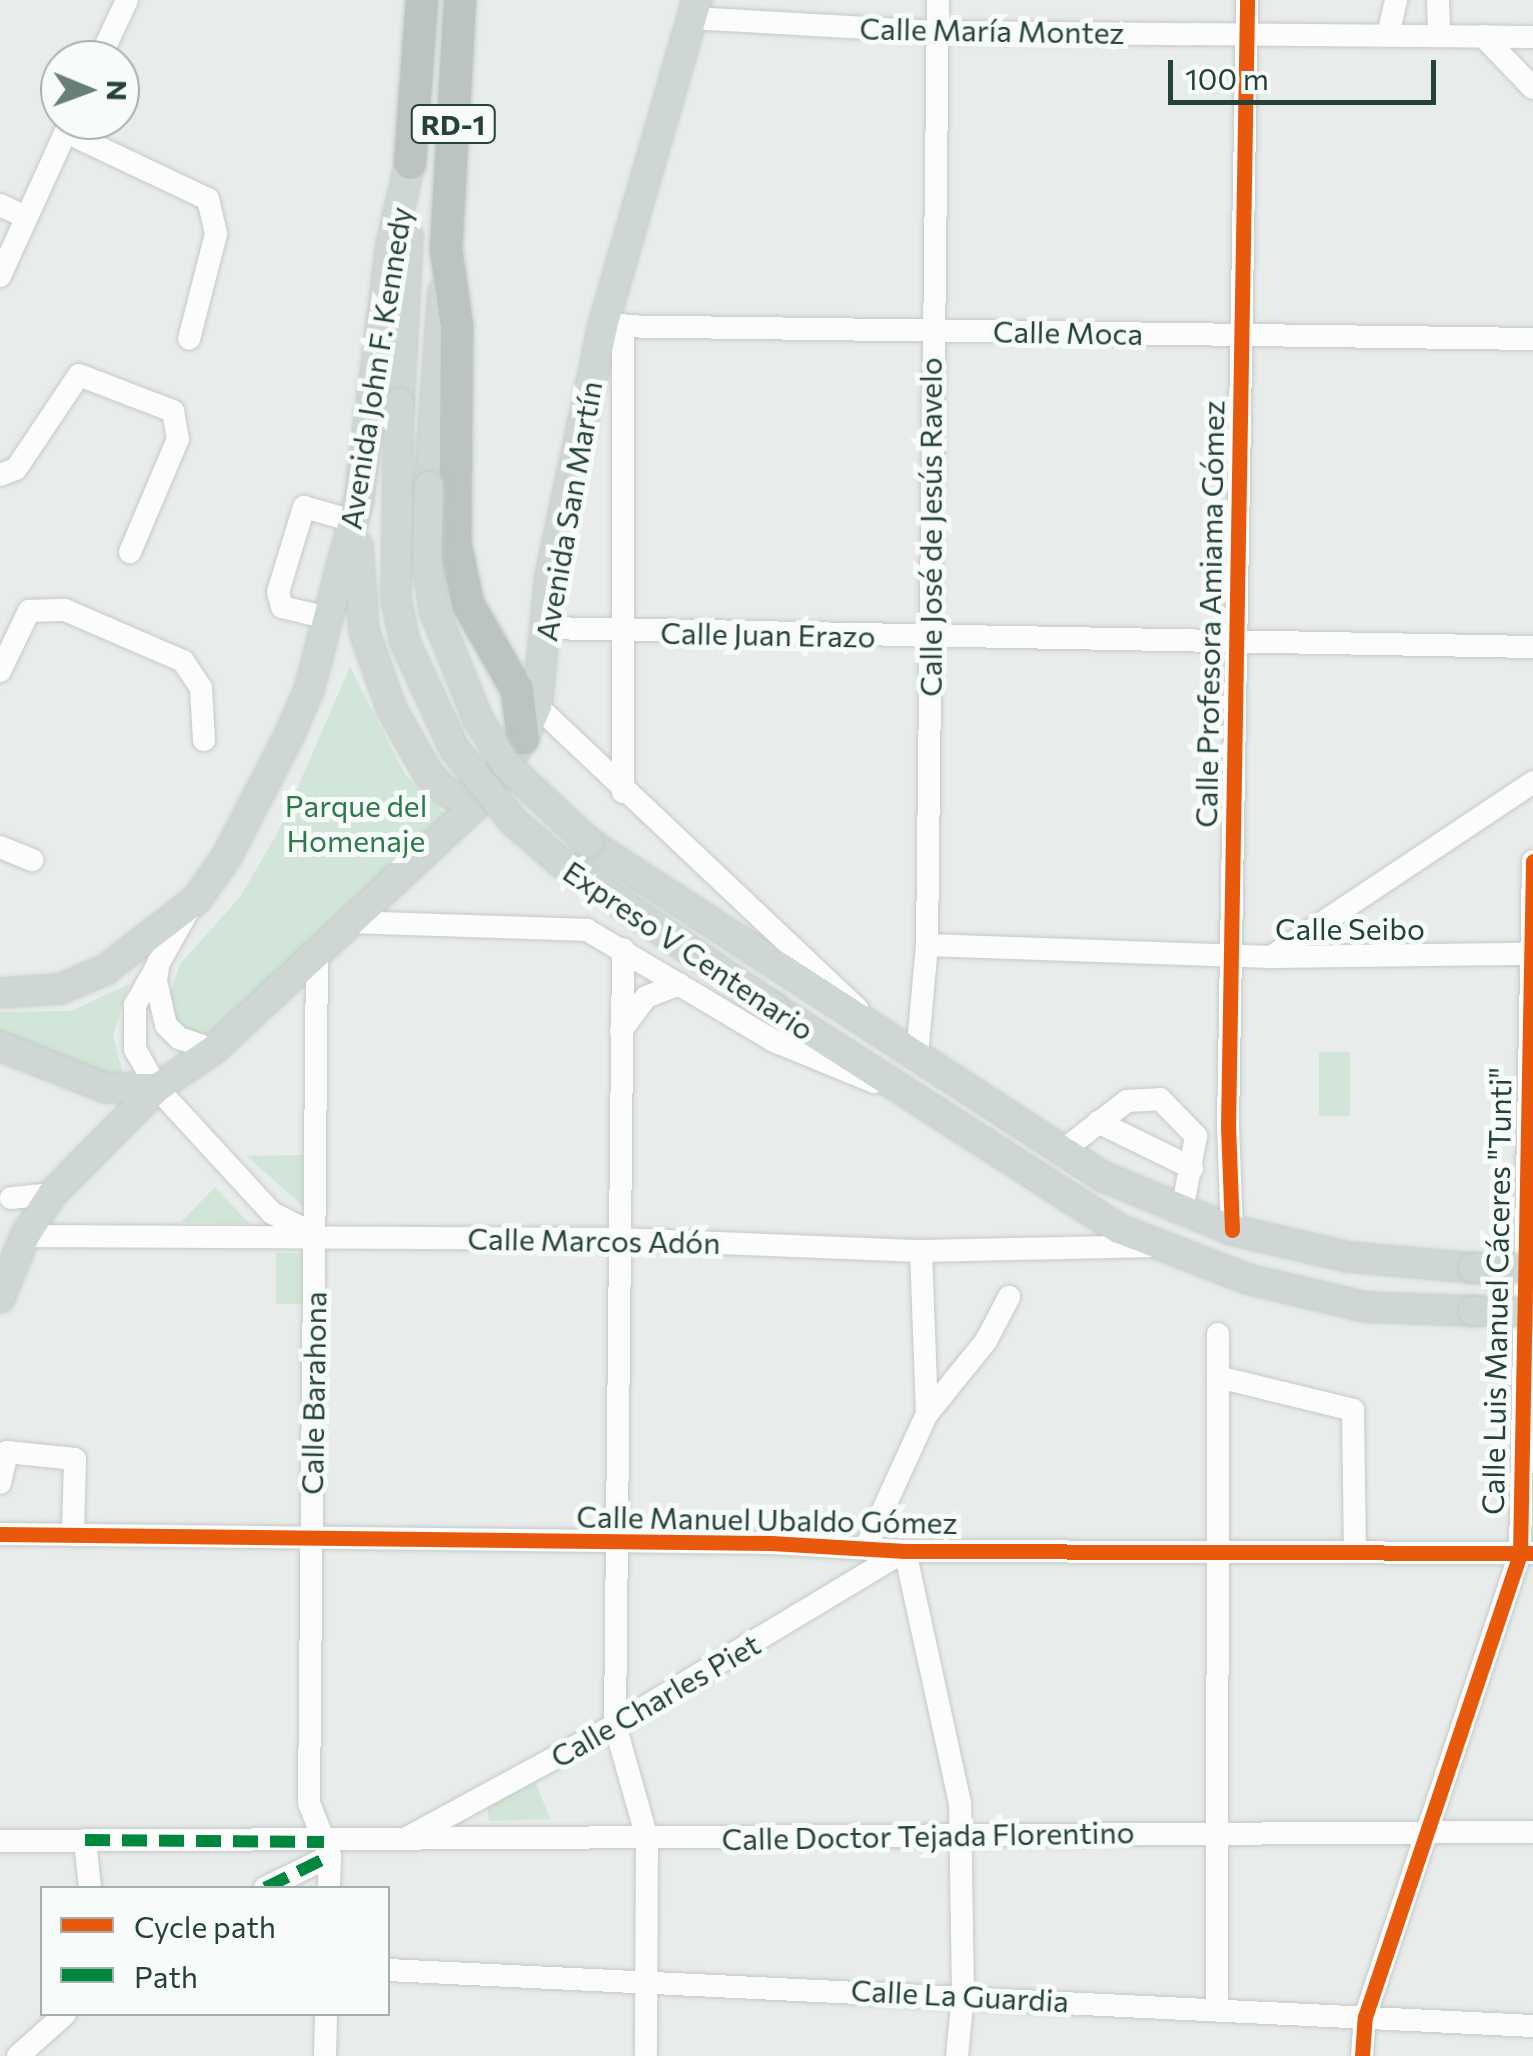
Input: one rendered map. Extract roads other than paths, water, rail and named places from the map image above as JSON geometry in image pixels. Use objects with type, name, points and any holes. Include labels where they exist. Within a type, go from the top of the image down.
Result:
[{"type":"highway","name":"RD-1","points":[[410,163],[422,0]]},
{"type":"highway","name":"RD-1","points":[[446,249],[460,0]]},
{"type":"highway","points":[[446,249],[458,326],[452,510],[457,567],[468,604],[517,690],[523,739]]},
{"type":"main road","name":"Avenida San Martín","points":[[0,1298],[12,1251],[52,1194],[158,1088],[213,1050],[478,804],[523,739],[538,706],[543,628],[613,326],[694,9]]},
{"type":"main road","name":"Expreso V Centenario","points":[[410,163],[399,403],[396,600],[405,642],[455,750],[514,822],[559,861],[894,1091],[1083,1209],[1247,1279],[1366,1307],[1533,1312]]},
{"type":"main road","name":"Avenida John F. Kennedy","points":[[0,994],[60,988],[104,970],[196,900],[226,858],[288,738],[309,690],[356,510],[391,245],[410,163]]},
{"type":"main road","name":"Expreso V Centenario","points":[[446,249],[427,562],[434,610],[478,719],[506,766],[590,843],[800,982],[917,1054],[1062,1152],[1182,1211],[1232,1230],[1348,1256],[1473,1268],[1533,1268]]},
{"type":"main road","points":[[356,510],[358,595],[372,666],[429,775],[446,792],[478,804]]},
{"type":"main road","points":[[0,1046],[106,1088],[158,1088]]},
{"type":"street","points":[[108,40],[127,0]]},
{"type":"street","name":"Calle José de Jesús Ravelo","points":[[917,1054],[927,945],[938,0]]},
{"type":"street","name":"Calle Profesora Amiama Gómez","points":[[1232,1230],[1231,955],[1247,0]]},
{"type":"street","points":[[1388,35],[1396,0]]},
{"type":"street","points":[[1438,0],[1440,36]]},
{"type":"street","name":"Calle María Montez","points":[[694,9],[937,32],[1533,37]]},
{"type":"street","points":[[1484,36],[1533,88]]},
{"type":"street","points":[[0,276],[62,140]]},
{"type":"street","points":[[95,140],[208,199],[216,234],[190,340]]},
{"type":"street","points":[[0,205],[26,217]]},
{"type":"street","points":[[613,326],[625,632],[624,792]]},
{"type":"street","name":"Calle Moca","points":[[613,326],[1533,339]]},
{"type":"street","points":[[0,475],[16,469],[78,375],[173,412],[178,439],[130,552]]},
{"type":"street","points":[[328,618],[276,603],[283,573],[304,508],[356,510]]},
{"type":"street","points":[[0,670],[29,611],[65,610],[183,661],[202,688],[204,740]]},
{"type":"street","name":"Calle Juan Erazo","points":[[543,628],[1235,638],[1533,647]]},
{"type":"street","name":"Expreso V Centenario","points":[[538,706],[624,792],[806,955],[877,1030]]},
{"type":"street","points":[[1271,957],[1533,782]]},
{"type":"street","points":[[0,847],[32,860]]},
{"type":"street","name":"Calle Luis Manuel Cáceres \"Tunti\"","points":[[1362,2056],[1365,2017],[1426,1832],[1527,1553],[1533,861]]},
{"type":"street","points":[[196,900],[161,953],[135,1005],[131,1030],[158,1088],[272,1213],[316,1235]]},
{"type":"street","name":"Expreso V Centenario","points":[[351,922],[587,930],[774,1041],[894,1091]]},
{"type":"street","name":"Calle Seibo","points":[[927,945],[1271,957],[1531,954]]},
{"type":"street","points":[[623,949],[615,1725],[647,1838],[651,1979],[646,2056]]},
{"type":"street","points":[[161,953],[156,981],[166,1026],[213,1050]]},
{"type":"street","name":"Calle Barahona","points":[[318,953],[309,1803],[327,1849],[329,1886]]},
{"type":"street","points":[[622,1031],[646,997],[680,984]]},
{"type":"street","points":[[1062,1152],[1127,1101],[1160,1099],[1196,1136],[1182,1211]]},
{"type":"street","points":[[1098,1122],[1192,1168]]},
{"type":"street","points":[[11,1198],[52,1194]]},
{"type":"street","name":"Calle Marcos Adón","points":[[12,1251],[316,1235],[619,1239],[921,1251],[1163,1246]]},
{"type":"street","points":[[921,1251],[927,1414]]},
{"type":"street","points":[[866,1547],[927,1414],[986,1341],[1009,1297]]},
{"type":"street","points":[[1218,1334],[1222,1552],[1218,2007]]},
{"type":"street","points":[[1218,1378],[1353,1410],[1355,1552]]},
{"type":"street","points":[[0,1483],[7,1452],[75,1459],[73,1535]]},
{"type":"street","name":"Calle Manuel Ubaldo Gómez","points":[[0,1534],[866,1547],[905,1552],[1527,1553]]},
{"type":"street","points":[[905,1552],[924,1656],[952,1751],[961,1834],[963,1995],[957,2056]]},
{"type":"street","name":"Calle Charles Piet","points":[[401,1842],[615,1725],[905,1552]]},
{"type":"street","name":"Calle Doctor Tejada Florentino","points":[[85,1840],[327,1849],[401,1842],[647,1838],[1220,1831],[1533,1832]]},
{"type":"street","points":[[0,1840],[85,1840],[90,1886]]},
{"type":"street","points":[[268,1886],[327,1849]]},
{"type":"street","name":"Calle La Guardia","points":[[390,1970],[651,1979],[1533,2026]]},
{"type":"street","points":[[18,2056],[64,2016]]},
{"type":"street","points":[[325,2056],[326,2016]]},
{"type":"park label","name":"Parque del Homenaje","points":[[356,822]]}]
